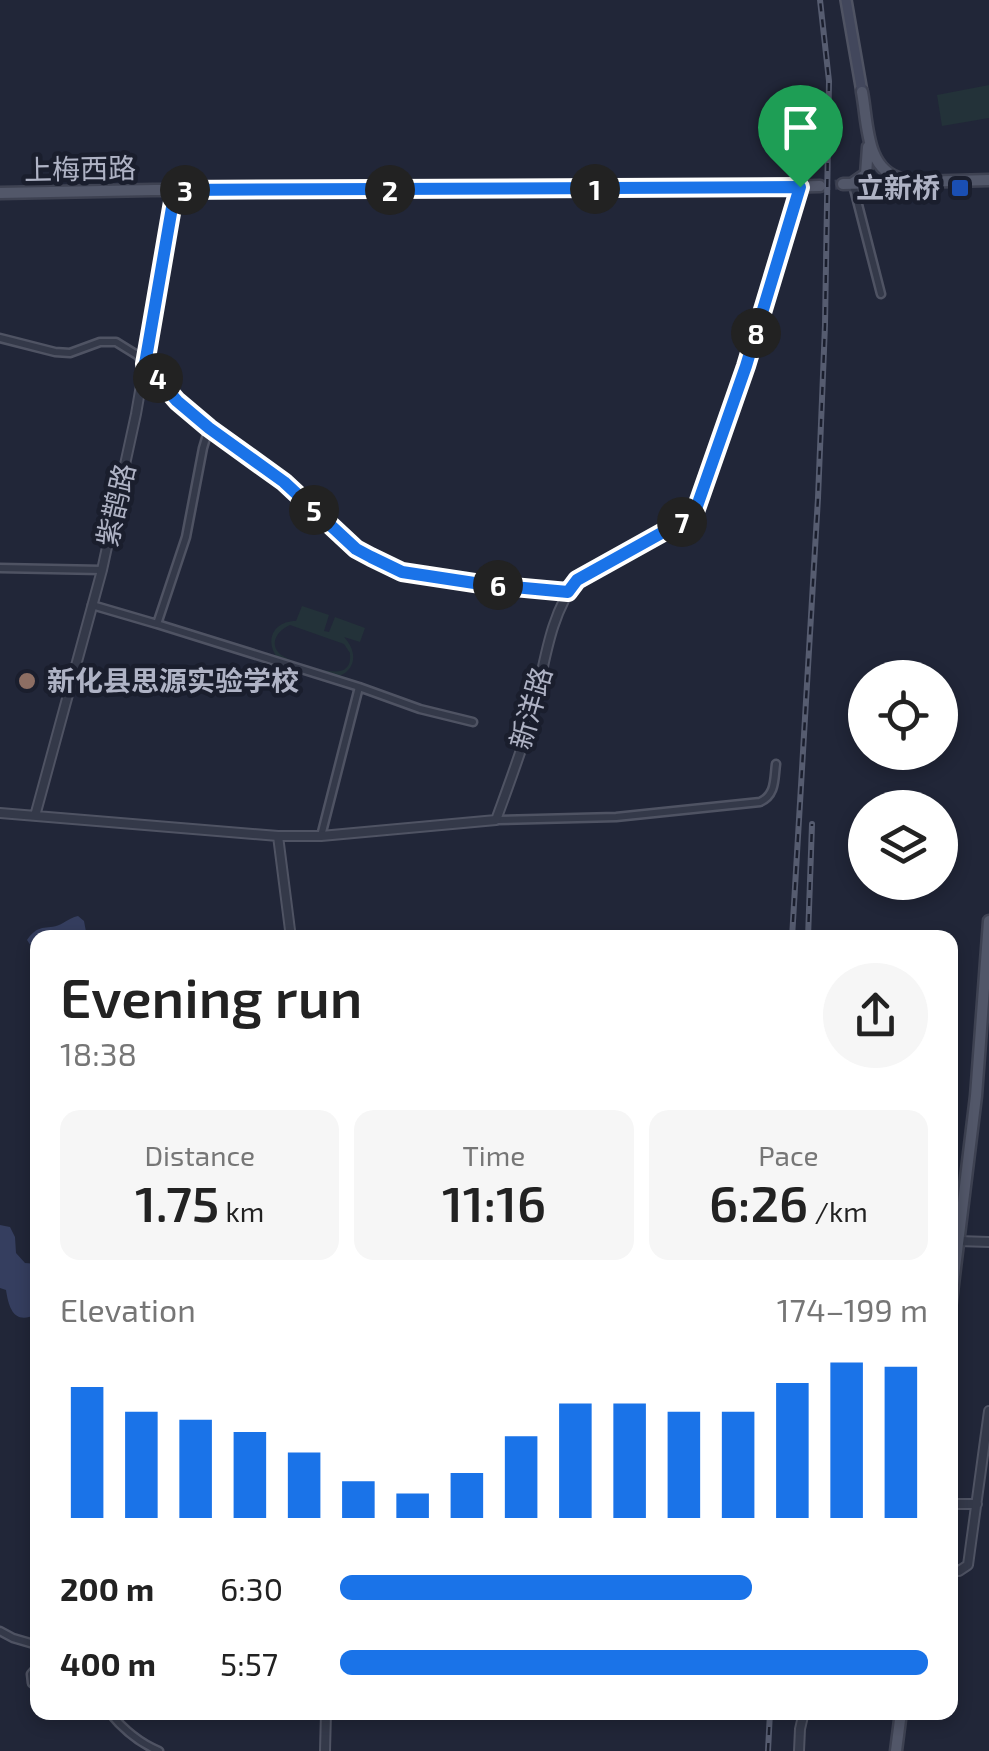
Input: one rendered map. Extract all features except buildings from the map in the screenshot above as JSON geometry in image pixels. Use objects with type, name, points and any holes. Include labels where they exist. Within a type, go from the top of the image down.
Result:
[{"type":"main road","points":[[846,0],[870,146],[877,162],[890,176],[916,182]]},
{"type":"main road","points":[[848,184],[866,174],[869,154],[862,92]]},
{"type":"main road","points":[[848,184],[989,180]]},
{"type":"main road","name":"上梅西路","points":[[0,192],[820,186]]},
{"type":"main road","points":[[958,1240],[976,1096],[989,921]]},
{"type":"main road","points":[[896,1751],[899,1720]]},
{"type":"street","points":[[848,184],[881,294]]},
{"type":"street","points":[[0,338],[54,352],[116,342],[137,355],[177,401],[284,482],[356,549],[402,572],[568,592],[577,580],[683,521],[696,509],[746,366],[800,187]]},
{"type":"street","name":"紫鹊路","points":[[35,816],[102,570],[145,364],[175,190]]},
{"type":"street","points":[[156,624],[186,537],[209,428]]},
{"type":"street","points":[[0,568],[102,570]]},
{"type":"street","name":"新洋路","points":[[496,820],[531,720],[551,638],[568,592]]},
{"type":"street","points":[[92,605],[473,722]]},
{"type":"street","points":[[321,836],[359,687]]},
{"type":"street","points":[[0,813],[278,836],[321,836],[496,820],[616,817],[760,802],[773,790],[776,764]]},
{"type":"street","points":[[278,836],[290,930]]},
{"type":"street","points":[[976,1096],[989,1097]]},
{"type":"street","points":[[958,1240],[989,1242]]},
{"type":"street","points":[[958,1571],[968,1565],[989,1411]]},
{"type":"street","points":[[958,1504],[977,1504]]},
{"type":"street","points":[[0,1631],[30,1643]]},
{"type":"street","points":[[118,1720],[145,1746],[159,1751]]},
{"type":"street","points":[[325,1751],[326,1720]]},
{"type":"street","points":[[800,1751],[802,1720]]},
{"type":"shaded area","points":[[989,85],[989,118],[942,126],[937,95]]},
{"type":"shaded area","points":[[302,606],[329,615],[324,631],[329,632],[335,617],[365,628],[360,642],[344,637],[353,656],[347,672],[333,678],[278,659],[272,645],[273,633],[282,624],[296,621]],"holes":[[[290,625],[344,644],[350,653],[349,664],[333,671],[288,659],[278,652],[275,643],[278,634]]]},
{"type":"water","points":[[78,916],[86,930],[38,930]]},
{"type":"water","points":[[0,1225],[10,1227],[16,1253],[30,1263],[30,1317],[14,1314],[6,1290],[0,1288]]},
{"type":"tunnel","points":[[820,186],[843,184]]},
{"type":"railway","points":[[792,930],[825,325],[829,81],[820,0]]},
{"type":"railway","points":[[808,930],[812,824]]},
{"type":"railway","points":[[768,1751],[770,1720]]},
{"type":"place","name":"立新桥","points":[[960,188]]},
{"type":"place","name":"新化县思源实验学校","points":[[27,681]]},
{"type":"route","points":[[800,187],[746,366],[696,509],[683,521],[577,580],[568,592],[402,572],[356,549],[284,482],[177,401],[145,364],[175,190],[800,187]]}]
